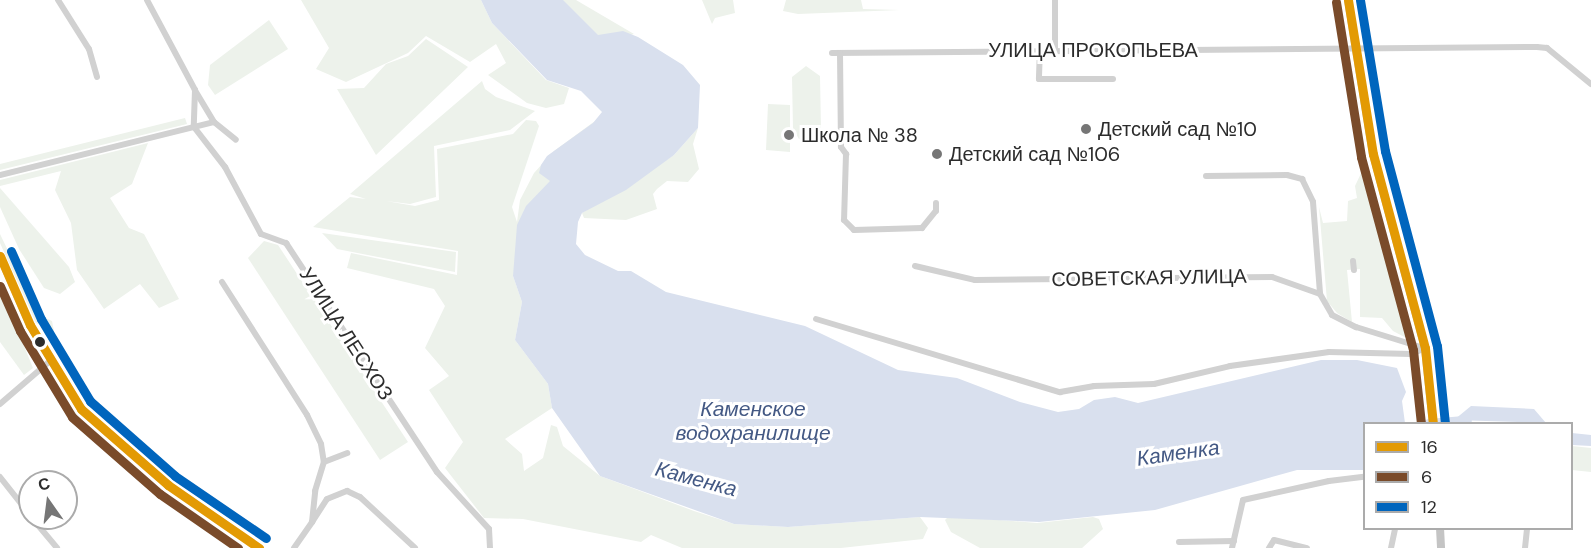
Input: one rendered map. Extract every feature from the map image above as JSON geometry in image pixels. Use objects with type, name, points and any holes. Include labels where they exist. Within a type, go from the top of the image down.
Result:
[{"type":"main road","points":[[1348,0],[1373,154],[1425,348],[1433,422]]},
{"type":"main road","points":[[0,256],[50,361],[81,409],[168,485],[259,548]]},
{"type":"main road","points":[[1440,530],[1441,548]]},
{"type":"street","points":[[58,0],[89,49],[97,77]]},
{"type":"street","points":[[147,0],[214,122],[236,140]]},
{"type":"street","points":[[1055,0],[1055,48]]},
{"type":"street","name":"УЛИЦА ПРОКОПЬЕВА","points":[[832,53],[1040,48],[1537,46],[1548,48],[1591,84]]},
{"type":"street","points":[[1040,48],[1039,79],[1113,79]]},
{"type":"street","points":[[840,53],[841,147],[846,154],[844,220],[854,230],[922,228],[936,211],[936,202]]},
{"type":"street","points":[[194,127],[195,90]]},
{"type":"street","points":[[0,175],[214,122]]},
{"type":"street","name":"УЛИЦА ЛЕСХОЗ","points":[[194,127],[225,167],[261,234],[286,243],[437,472],[489,530],[490,548]]},
{"type":"street","points":[[1206,176],[1287,175],[1302,179],[1313,202],[1320,294],[1332,315],[1356,327],[1425,348]]},
{"type":"street","points":[[1353,261],[1354,270]]},
{"type":"street","name":"СОВЕТСКАЯ УЛИЦА","points":[[915,266],[975,280],[1272,277],[1320,294]]},
{"type":"street","points":[[222,282],[307,415],[321,444],[324,462],[315,490],[312,522]]},
{"type":"street","points":[[816,319],[1060,392],[1094,386],[1154,384],[1230,366],[1329,352],[1411,354],[1425,348]]},
{"type":"street","points":[[0,404],[50,361]]},
{"type":"street","points":[[324,462],[347,453]]},
{"type":"street","points":[[0,477],[18,500]]},
{"type":"street","points":[[1179,542],[1233,544],[1244,500],[1317,483],[1363,477]]},
{"type":"street","points":[[294,548],[327,500],[347,491],[360,497],[415,548]]},
{"type":"street","points":[[42,530],[57,548]]},
{"type":"street","points":[[1392,548],[1395,530]]},
{"type":"street","points":[[1525,548],[1527,530]]},
{"type":"street","points":[[1269,548],[1274,540],[1307,548]]},
{"type":"shaded area","points":[[301,0],[481,0],[492,23],[546,80],[569,88],[564,104],[546,108],[527,103],[488,75],[506,63],[496,44],[470,62],[426,36],[408,53],[346,82],[316,69],[329,48]]},
{"type":"shaded area","points":[[559,0],[576,0],[634,34],[604,43]]},
{"type":"shaded area","points":[[702,0],[733,0],[735,13],[715,18],[712,24]]},
{"type":"shaded area","points":[[786,0],[861,0],[863,9],[900,10],[798,14],[783,11]]},
{"type":"shaded area","points":[[269,20],[288,49],[215,95],[208,85],[210,65]]},
{"type":"shaded area","points":[[426,39],[468,67],[376,155],[337,89],[364,88],[386,64],[408,56]]},
{"type":"shaded area","points":[[806,66],[820,76],[821,129],[818,135],[807,140],[799,139],[793,129],[792,77]]},
{"type":"shaded area","points":[[1351,78],[1367,173],[1414,342],[1393,331],[1382,318],[1360,317],[1360,269],[1347,270],[1352,322],[1337,313],[1327,301],[1319,207],[1323,223],[1347,221],[1348,201],[1357,198],[1355,186],[1364,167]]},
{"type":"shaded area","points":[[482,81],[485,89],[496,97],[535,111],[510,130],[434,146],[436,197],[410,204],[386,201],[415,206],[439,200],[437,149],[513,134],[526,120],[536,121],[539,126],[512,207],[517,222],[520,200],[534,173],[554,151],[595,121],[513,276],[522,302],[515,340],[548,384],[552,408],[505,439],[522,454],[524,471],[543,458],[551,425],[557,427],[563,446],[600,476],[734,524],[788,527],[920,517],[928,528],[923,539],[841,548],[682,548],[651,535],[641,542],[523,519],[484,518],[445,468],[463,442],[429,390],[449,376],[425,348],[445,306],[434,289],[347,268],[351,253],[457,275],[458,251],[313,227],[350,197],[366,199],[350,194]]},
{"type":"shaded area","points":[[768,104],[790,105],[790,152],[766,150]]},
{"type":"shaded area","points":[[185,118],[187,124],[0,170],[0,164]]},
{"type":"shaded area","points":[[698,128],[693,144],[699,169],[688,182],[667,181],[657,189],[653,194],[657,209],[626,220],[584,218],[582,213],[674,155]]},
{"type":"shaded area","points":[[148,143],[132,184],[110,198],[129,228],[144,234],[179,299],[159,308],[140,284],[104,309],[77,270],[71,223],[55,190],[61,171],[0,186],[0,180]]},
{"type":"shaded area","points":[[0,188],[69,267],[75,282],[60,294],[44,288],[19,249],[0,207]]},
{"type":"shaded area","points":[[322,233],[456,252],[455,272],[337,249]]},
{"type":"shaded area","points":[[0,234],[39,315],[52,321],[54,331],[36,323],[0,243]]},
{"type":"shaded area","points":[[264,241],[278,245],[408,442],[380,460],[248,258]]},
{"type":"shaded area","points":[[0,287],[33,368],[24,375],[0,342]]},
{"type":"shaded area","points":[[43,376],[91,430],[87,435],[71,421]]},
{"type":"shaded area","points":[[1573,446],[1591,448],[1591,472],[1573,470]]},
{"type":"shaded area","points":[[949,516],[1037,523],[1093,517],[1099,519],[1103,529],[1082,548],[980,548],[951,532],[945,520]]},
{"type":"water","name":"Каменское водохранилище","points":[[481,0],[563,0],[598,35],[623,31],[638,37],[683,65],[700,85],[698,128],[674,155],[626,190],[582,213],[578,222],[576,244],[585,255],[618,271],[631,271],[666,292],[805,326],[898,370],[957,378],[1020,402],[1058,412],[1079,409],[1094,400],[1115,397],[1138,403],[1321,360],[1357,360],[1397,368],[1406,392],[1402,401],[1405,422],[1363,422],[1363,470],[1297,470],[1155,510],[1039,522],[920,517],[788,527],[734,524],[600,476],[552,408],[548,384],[515,340],[522,302],[513,276],[517,225],[526,206],[550,181],[539,173],[541,165],[547,156],[593,123],[602,112],[581,91],[547,80],[492,23]]},
{"type":"water","points":[[1471,406],[1534,409],[1545,422],[1515,422],[1454,420]]},
{"type":"water","points":[[1573,433],[1591,435],[1591,446],[1573,445]]},
{"type":"waterway","name":"Каменка","points":[[1454,422],[1467,421]]},
{"type":"transit line","name":"16","points":[[1348,0],[1373,154],[1425,348],[1433,422]]},
{"type":"transit line","name":"12","points":[[1360,0],[1385,151],[1437,346],[1445,422]]},
{"type":"transit line","name":"6","points":[[1336,2],[1361,157],[1413,350],[1421,422]]},
{"type":"transit line","name":"12","points":[[11,251],[41,319],[90,401],[175,476],[266,538]]},
{"type":"transit line","name":"16","points":[[0,256],[30,325],[81,409],[168,485],[259,548]]},
{"type":"transit line","name":"6","points":[[0,286],[20,331],[72,417],[160,494],[238,548]]},
{"type":"place","name":"Детский сад №10","points":[[1086,129]]},
{"type":"place","name":"Школа № 38","points":[[789,135]]},
{"type":"place","name":"Детский сад №106","points":[[937,154]]}]
